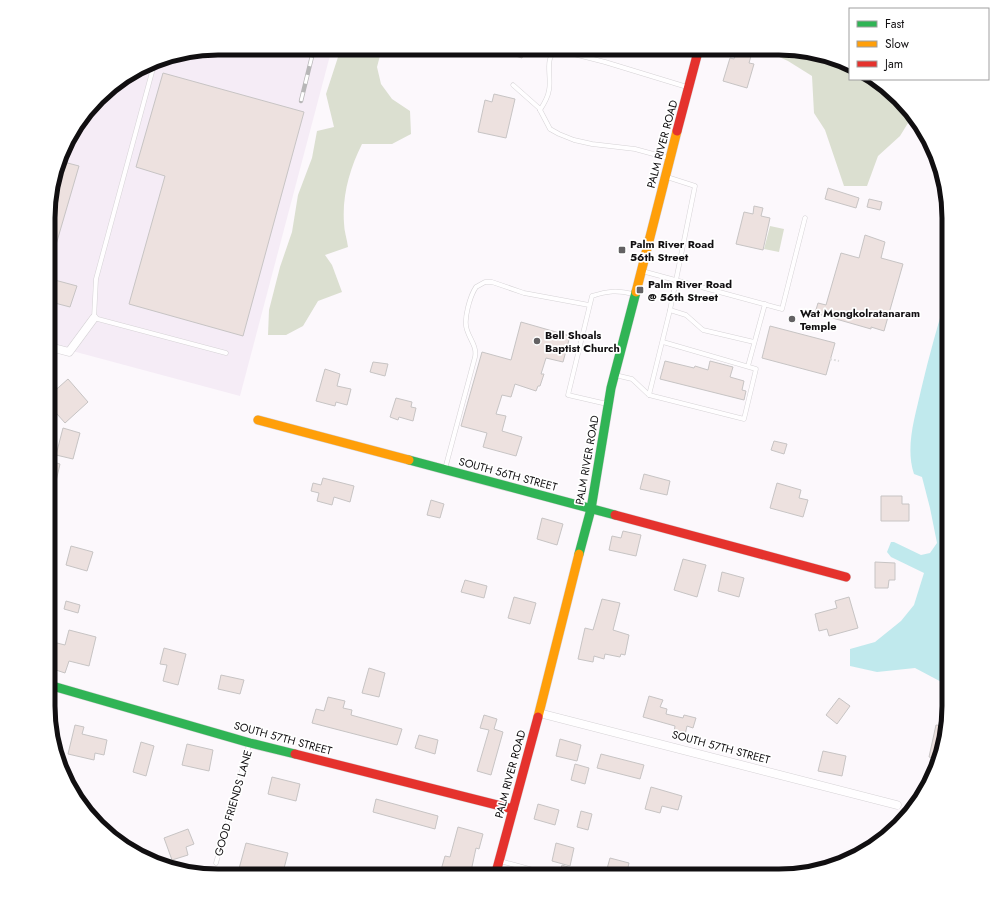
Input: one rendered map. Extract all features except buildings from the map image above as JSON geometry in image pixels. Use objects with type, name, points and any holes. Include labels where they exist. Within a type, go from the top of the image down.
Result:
[{"type":"street","name":"PALM RIVER ROAD","points":[[497,869],[539,713],[591,509],[615,375],[697,55]]},
{"type":"street","points":[[55,348],[69,352],[94,318]]},
{"type":"street","name":"SOUTH 56TH STREET","points":[[258,420],[846,577]]},
{"type":"street","name":"SOUTH 57TH STREET","points":[[55,687],[250,743],[513,809]]},
{"type":"street","name":"SOUTH 57TH STREET","points":[[539,713],[897,806]]},
{"type":"lane","points":[[540,110],[550,89],[551,55]]},
{"type":"lane","points":[[578,55],[689,88]]},
{"type":"lane","points":[[153,68],[96,279],[94,318],[226,353]]},
{"type":"lane","points":[[513,85],[540,110],[550,128],[574,140],[605,146],[635,149],[671,158]]},
{"type":"lane","points":[[649,395],[663,342],[696,186],[666,176]]},
{"type":"lane","points":[[642,271],[782,309],[805,218]]},
{"type":"lane","points":[[445,470],[476,352],[465,325],[470,300],[476,287],[485,282],[492,282],[524,293],[589,305]]},
{"type":"lane","points":[[609,404],[568,395],[589,305],[592,296],[608,291],[622,291],[636,295]]},
{"type":"lane","points":[[748,366],[765,304]]},
{"type":"lane","points":[[670,310],[686,315],[703,330],[754,342]]},
{"type":"lane","points":[[615,375],[632,379],[649,395],[744,419],[756,369],[663,342]]},
{"type":"lane","name":"GOOD FRIENDS LANE","points":[[216,863],[250,743]]},
{"type":"lane","points":[[499,861],[529,869]]},
{"type":"path","points":[[830,359],[839,361]]},
{"type":"shaded area","points":[[207,55],[330,55],[240,396],[55,346],[55,207],[58,186],[67,155],[82,127],[95,110],[110,95],[127,82],[155,67],[186,58]]},
{"type":"shaded area","points":[[339,55],[380,55],[377,67],[381,84],[392,99],[410,111],[411,134],[392,144],[362,144],[358,153],[348,182],[344,202],[344,226],[348,247],[325,255],[332,265],[342,292],[318,301],[303,326],[286,335],[268,335],[269,310],[280,267],[292,232],[298,195],[312,158],[317,131],[334,127],[326,94]]},
{"type":"shaded area","points":[[775,55],[800,56],[842,67],[849,71],[849,80],[866,80],[887,95],[902,110],[909,121],[900,136],[878,156],[867,186],[844,186],[825,130],[814,113],[812,76]]},
{"type":"shaded area","points":[[770,226],[784,229],[779,252],[764,249]]},
{"type":"water","points":[[942,311],[942,682],[915,668],[877,672],[850,666],[850,649],[875,642],[901,621],[914,605],[924,573],[891,557],[887,552],[891,542],[921,555],[930,553],[937,543],[922,477],[914,474],[910,453],[914,421]]},
{"type":"railway","points":[[301,101],[312,55]]},
{"type":"traffic: fast","points":[[579,554],[591,509],[611,388],[636,292]]},
{"type":"traffic: fast","points":[[409,460],[615,515]]},
{"type":"traffic: fast","points":[[55,687],[250,743],[295,754]]},
{"type":"traffic: slow","points":[[636,292],[677,131]]},
{"type":"traffic: slow","points":[[258,420],[409,460]]},
{"type":"traffic: slow","points":[[538,717],[579,554]]},
{"type":"traffic: jam","points":[[677,131],[697,55]]},
{"type":"traffic: jam","points":[[615,515],[846,577]]},
{"type":"traffic: jam","points":[[497,869],[538,717]]},
{"type":"traffic: jam","points":[[295,754],[513,809]]},
{"type":"place","name":"Palm River Road 56th Street","points":[[622,250]]},
{"type":"place","name":"Palm River Road @ 56th Street","points":[[640,290]]},
{"type":"place","name":"Wat Mongkolratanaram Temple","points":[[792,319]]},
{"type":"place","name":"Bell Shoals Baptist Church","points":[[537,341]]}]
